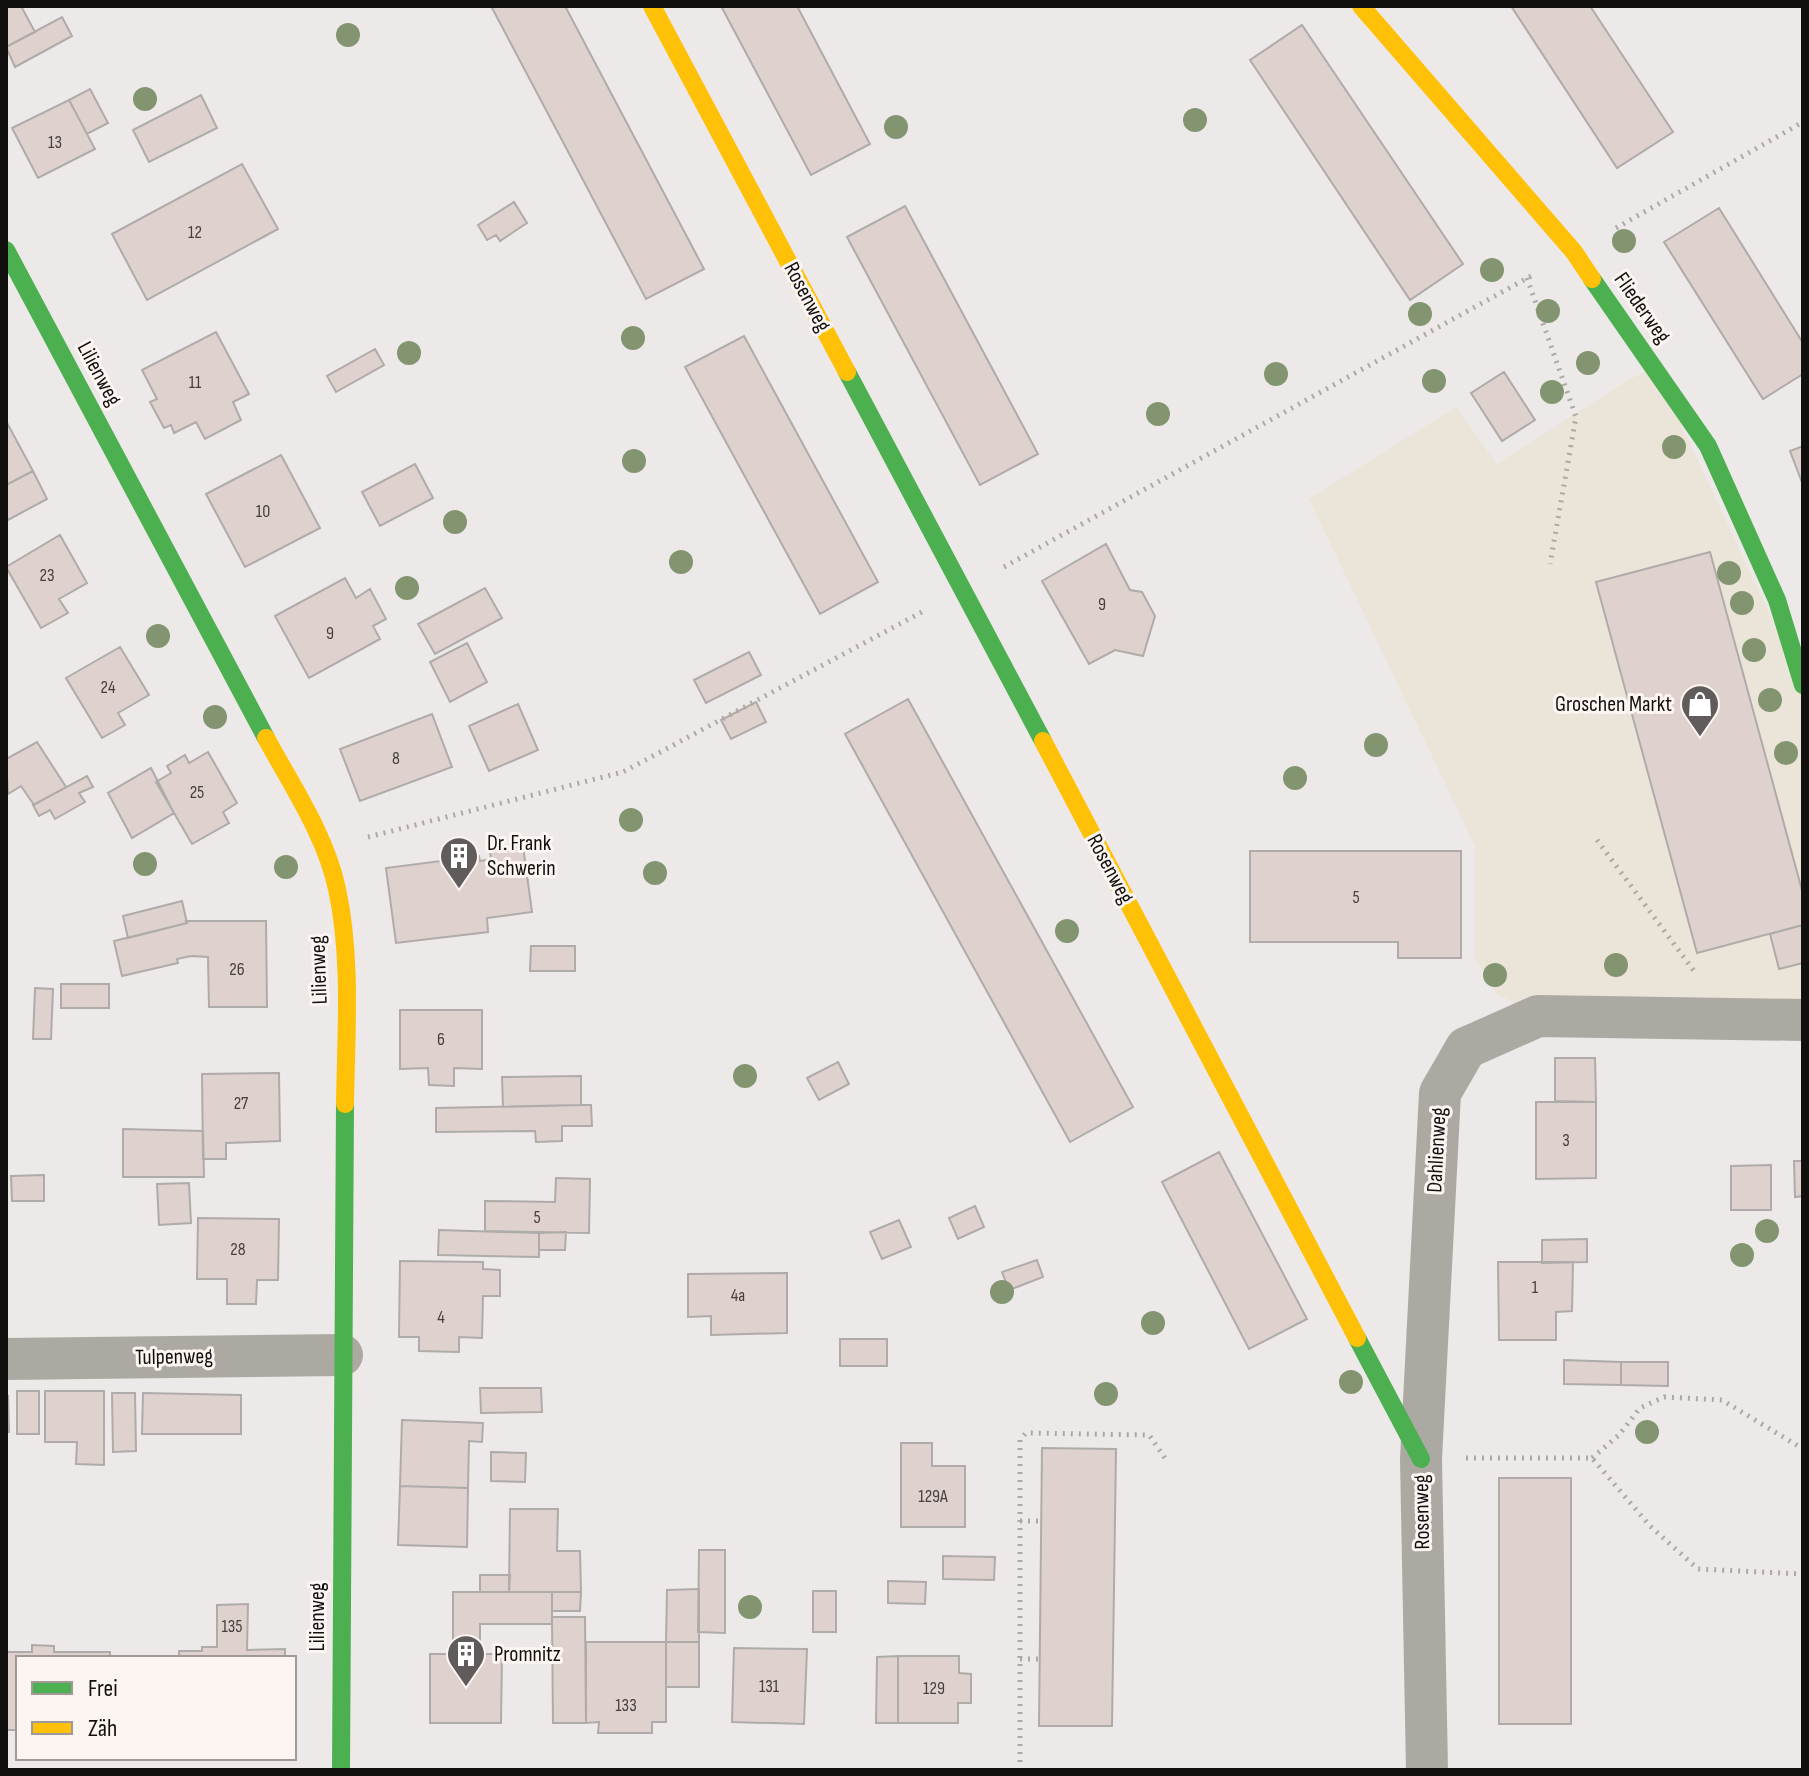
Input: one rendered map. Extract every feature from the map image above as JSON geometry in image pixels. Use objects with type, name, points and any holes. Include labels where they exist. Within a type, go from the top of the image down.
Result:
[{"type":"street","name":"Rosenweg","points":[[652,6],[1421,1459],[1427,1770]]},
{"type":"street","name":"Fliederweg","points":[[1361,6],[1574,252],[1708,446],[1777,600],[1803,685]]},
{"type":"street","name":"Lilienweg","points":[[6,250],[316,831],[337,887],[346,955],[341,1770]]},
{"type":"street","name":"Dahlienweg","points":[[1421,1459],[1440,1093],[1466,1048],[1538,1016],[1803,1020]]},
{"type":"street","name":"Tulpenweg","points":[[6,1359],[342,1355]]},
{"type":"path","points":[[363,839],[623,772],[963,589],[1803,122]]},
{"type":"path","points":[[1527,278],[1576,417],[1550,564]]},
{"type":"path","points":[[1597,840],[1730,1019]]},
{"type":"path","points":[[1421,1459],[1592,1458],[1619,1435],[1640,1408],[1664,1397],[1722,1400],[1803,1449]]},
{"type":"path","points":[[1020,1770],[1020,1440],[1026,1433],[1149,1435],[1165,1458]]},
{"type":"path","points":[[1592,1458],[1650,1526],[1698,1569],[1803,1574]]},
{"type":"path","points":[[1020,1521],[1041,1521]]},
{"type":"path","points":[[1020,1659],[1039,1659]]},
{"type":"shaded area","points":[[1654,367],[1803,685],[1803,1020],[1538,1016],[1496,993],[1475,958],[1475,846],[1309,499],[1456,407],[1497,464],[1630,379]]},
{"type":"building","points":[[6,6],[21,6],[35,32],[6,47]]},
{"type":"building","points":[[491,6],[565,6],[704,269],[646,299]]},
{"type":"building","points":[[721,6],[797,6],[870,144],[811,175]]},
{"type":"building","points":[[1511,6],[1590,6],[1673,132],[1617,168]]},
{"type":"building","points":[[62,17],[72,36],[15,67],[6,47]]},
{"type":"building","points":[[1302,25],[1463,264],[1410,300],[1250,60]]},
{"type":"building","points":[[90,89],[108,123],[87,134],[69,100]]},
{"type":"building","points":[[201,95],[217,128],[149,162],[133,130]]},
{"type":"building","points":[[69,100],[95,149],[38,178],[12,128]]},
{"type":"building","points":[[242,164],[278,229],[147,300],[112,234]]},
{"type":"building","points":[[514,202],[527,223],[500,241],[496,235],[487,240],[478,225]]},
{"type":"building","points":[[905,206],[1038,454],[980,485],[847,237]]},
{"type":"building","points":[[1719,208],[1803,343],[1803,374],[1763,399],[1664,242]]},
{"type":"building","points":[[216,332],[249,394],[233,402],[241,420],[205,439],[196,422],[174,433],[171,425],[164,428],[150,402],[157,399],[142,370]]},
{"type":"building","points":[[744,336],[878,582],[820,614],[685,367]]},
{"type":"building","points":[[375,349],[384,365],[336,392],[327,376]]},
{"type":"building","points":[[1504,372],[1535,420],[1502,441],[1471,393]]},
{"type":"building","points":[[6,421],[33,471],[6,485]]},
{"type":"building","points":[[1803,446],[1803,485],[1790,451]]},
{"type":"building","points":[[281,455],[320,528],[245,567],[206,494]]},
{"type":"building","points":[[415,464],[433,498],[380,526],[362,492]]},
{"type":"building","points":[[33,471],[47,499],[6,521],[6,485]]},
{"type":"building","points":[[60,535],[87,583],[59,599],[68,613],[41,628],[6,567]]},
{"type":"building","points":[[1106,544],[1130,590],[1142,592],[1155,616],[1143,656],[1115,650],[1089,664],[1042,581]]},
{"type":"building","name":"Groschen Markt","points":[[1710,552],[1803,894],[1803,925],[1697,953],[1596,582]]},
{"type":"building","points":[[345,578],[356,598],[370,589],[386,619],[373,626],[380,639],[309,678],[275,616]]},
{"type":"building","points":[[485,588],[502,618],[435,654],[418,624]]},
{"type":"building","points":[[467,643],[487,682],[450,702],[430,662]]},
{"type":"building","points":[[120,647],[149,695],[118,713],[125,725],[102,738],[66,678]]},
{"type":"building","points":[[749,652],[761,675],[706,703],[694,680]]},
{"type":"building","points":[[908,699],[1133,1107],[1070,1142],[845,734]]},
{"type":"building","points":[[756,702],[766,722],[731,739],[721,720]]},
{"type":"building","points":[[518,704],[538,750],[489,771],[469,726]]},
{"type":"building","points":[[432,714],[452,767],[360,801],[340,749]]},
{"type":"building","points":[[37,742],[66,787],[34,805],[21,786],[8,794],[6,759]]},
{"type":"building","points":[[208,752],[237,803],[223,812],[229,823],[192,844],[156,782],[171,773],[167,766],[185,755],[189,763]]},
{"type":"building","points":[[151,768],[174,813],[132,838],[108,793]]},
{"type":"building","points":[[87,776],[93,787],[79,793],[85,802],[55,819],[50,810],[39,816],[33,805]]},
{"type":"building","name":"Dr. Frank Schwerin","points":[[523,846],[532,912],[487,918],[488,932],[396,943],[386,868],[479,856],[480,861],[491,859],[490,851]]},
{"type":"building","points":[[1250,851],[1461,851],[1461,958],[1398,958],[1398,942],[1250,942]]},
{"type":"building","points":[[182,901],[187,923],[128,938],[123,916]]},
{"type":"building","points":[[186,921],[266,921],[267,1007],[209,1007],[208,957],[177,959],[178,963],[122,976],[114,941]]},
{"type":"building","points":[[1803,925],[1803,963],[1779,969],[1770,934]]},
{"type":"building","points":[[531,946],[575,946],[575,971],[530,971]]},
{"type":"building","points":[[61,984],[109,984],[109,1008],[61,1008]]},
{"type":"building","points":[[35,988],[53,989],[51,1039],[33,1039]]},
{"type":"building","points":[[400,1010],[482,1010],[482,1069],[454,1068],[454,1086],[429,1085],[428,1068],[400,1069]]},
{"type":"building","points":[[1555,1058],[1595,1058],[1596,1102],[1555,1101]]},
{"type":"building","points":[[838,1062],[849,1084],[819,1100],[807,1078]]},
{"type":"building","points":[[279,1073],[280,1141],[226,1143],[226,1159],[203,1159],[202,1074]]},
{"type":"building","points":[[581,1076],[581,1105],[503,1107],[502,1077]]},
{"type":"building","points":[[1536,1102],[1596,1102],[1596,1178],[1536,1179]]},
{"type":"building","points":[[591,1105],[592,1126],[562,1126],[562,1141],[536,1142],[535,1131],[436,1132],[436,1108]]},
{"type":"building","points":[[123,1129],[203,1131],[204,1177],[123,1177]]},
{"type":"building","points":[[1219,1152],[1307,1319],[1249,1349],[1162,1182]]},
{"type":"building","points":[[1794,1161],[1803,1161],[1803,1196],[1795,1197]]},
{"type":"building","points":[[1771,1165],[1771,1210],[1731,1210],[1731,1166]]},
{"type":"building","points":[[44,1175],[44,1201],[12,1201],[11,1176]]},
{"type":"building","points":[[556,1178],[590,1179],[589,1233],[485,1231],[485,1201],[555,1202]]},
{"type":"building","points":[[189,1183],[191,1223],[159,1225],[157,1184]]},
{"type":"building","points":[[975,1206],[984,1227],[958,1239],[949,1218]]},
{"type":"building","points":[[198,1218],[279,1219],[278,1280],[257,1280],[256,1304],[227,1304],[227,1279],[197,1279]]},
{"type":"building","points":[[899,1220],[911,1247],[882,1259],[870,1232]]},
{"type":"building","points":[[439,1230],[539,1233],[539,1257],[438,1255]]},
{"type":"building","points":[[566,1232],[565,1250],[539,1250],[539,1233]]},
{"type":"building","points":[[1587,1239],[1587,1262],[1542,1263],[1542,1240]]},
{"type":"building","points":[[1037,1260],[1043,1277],[1009,1290],[1002,1272]]},
{"type":"building","points":[[400,1261],[483,1262],[483,1269],[500,1270],[500,1296],[483,1296],[482,1338],[459,1337],[459,1352],[419,1351],[419,1337],[399,1337]]},
{"type":"building","points":[[1498,1262],[1573,1262],[1572,1311],[1556,1312],[1556,1340],[1499,1340]]},
{"type":"building","points":[[787,1273],[787,1333],[711,1335],[711,1316],[688,1317],[688,1274]]},
{"type":"building","points":[[840,1339],[887,1339],[887,1366],[840,1366]]},
{"type":"building","points":[[1564,1360],[1621,1362],[1621,1385],[1564,1384]]},
{"type":"building","points":[[1621,1362],[1668,1362],[1668,1386],[1621,1385]]},
{"type":"building","points":[[480,1388],[541,1388],[542,1412],[481,1413]]},
{"type":"building","points":[[17,1391],[39,1391],[39,1434],[17,1434]]},
{"type":"building","points":[[45,1391],[104,1391],[104,1465],[76,1464],[77,1442],[45,1442]]},
{"type":"building","points":[[112,1393],[135,1393],[136,1451],[113,1452]]},
{"type":"building","points":[[143,1393],[241,1395],[241,1434],[142,1434]]},
{"type":"building","points":[[8,1396],[9,1432],[6,1432]]},
{"type":"building","points":[[402,1420],[483,1423],[482,1442],[469,1441],[468,1488],[400,1486]]},
{"type":"building","points":[[901,1443],[932,1443],[932,1466],[965,1466],[965,1527],[901,1527]]},
{"type":"building","points":[[1042,1448],[1116,1449],[1112,1726],[1039,1726]]},
{"type":"building","points":[[491,1452],[526,1453],[525,1482],[491,1481]]},
{"type":"building","points":[[1499,1478],[1571,1478],[1571,1724],[1499,1724]]},
{"type":"building","points":[[400,1486],[468,1488],[467,1547],[398,1545]]},
{"type":"building","points":[[510,1509],[558,1509],[557,1551],[580,1551],[581,1592],[509,1592]]},
{"type":"building","points":[[699,1550],[725,1550],[725,1633],[698,1632]]},
{"type":"building","points":[[943,1556],[995,1557],[994,1580],[943,1579]]},
{"type":"building","points":[[480,1575],[510,1575],[509,1592],[480,1592]]},
{"type":"building","points":[[888,1581],[926,1582],[925,1604],[888,1603]]},
{"type":"building","points":[[699,1589],[699,1642],[666,1642],[667,1590]]},
{"type":"building","points":[[813,1591],[836,1591],[836,1632],[813,1632]]},
{"type":"building","points":[[453,1592],[552,1592],[552,1624],[480,1624],[480,1654],[453,1654]]},
{"type":"building","points":[[552,1592],[581,1592],[580,1611],[552,1611]]},
{"type":"building","points":[[248,1604],[247,1650],[285,1649],[285,1656],[179,1656],[179,1651],[202,1651],[202,1647],[217,1647],[217,1605]]},
{"type":"building","points":[[552,1617],[585,1617],[586,1723],[553,1723]]},
{"type":"building","points":[[586,1642],[666,1642],[666,1722],[652,1722],[652,1733],[598,1733],[599,1722],[586,1723]]},
{"type":"building","points":[[666,1642],[699,1642],[699,1687],[666,1687]]},
{"type":"building","points":[[32,1645],[54,1646],[54,1652],[110,1652],[110,1656],[16,1656],[16,1730],[6,1730],[6,1652],[32,1652]]},
{"type":"building","points":[[734,1648],[807,1649],[804,1724],[732,1722]]},
{"type":"building","name":"Promnitz","points":[[430,1654],[502,1654],[501,1723],[430,1723]]},
{"type":"building","points":[[898,1656],[959,1656],[959,1673],[971,1674],[971,1703],[958,1703],[958,1723],[898,1723]]},
{"type":"building","points":[[898,1656],[898,1723],[876,1723],[877,1657]]},
{"type":"traffic: fast","points":[[6,250],[266,738]]},
{"type":"traffic: fast","points":[[1592,279],[1708,446],[1777,600],[1803,685]]},
{"type":"traffic: fast","points":[[847,372],[1043,741]]},
{"type":"traffic: fast","points":[[341,1770],[345,1104]]},
{"type":"traffic: fast","points":[[1357,1338],[1421,1459]]},
{"type":"traffic: slow","points":[[652,6],[847,372]]},
{"type":"traffic: slow","points":[[1361,6],[1574,252],[1592,279]]},
{"type":"traffic: slow","points":[[266,738],[317,831],[337,889],[345,942],[345,1104]]},
{"type":"traffic: slow","points":[[1043,741],[1357,1338]]},
{"type":"place","name":"Groschen Markt","points":[[1700,738]]},
{"type":"place","name":"Dr. Frank Schwerin","points":[[459,890]]},
{"type":"place","name":"Promnitz","points":[[466,1688]]}]
